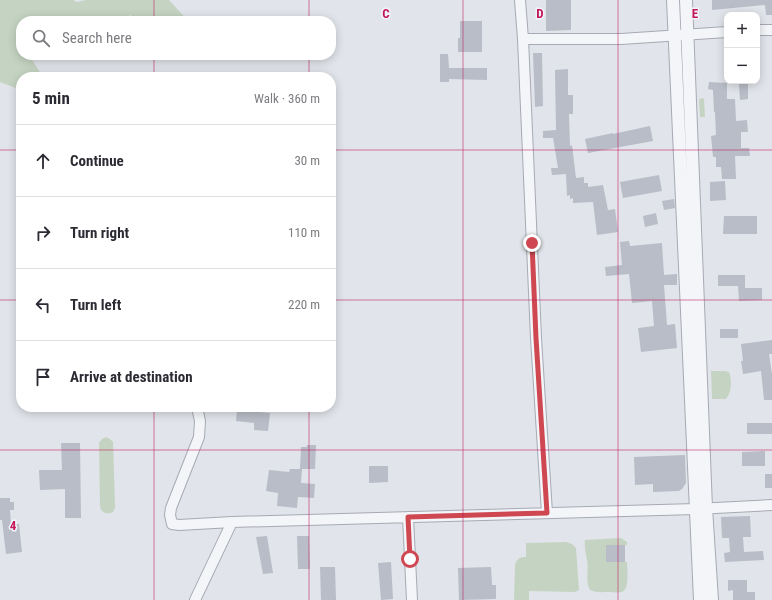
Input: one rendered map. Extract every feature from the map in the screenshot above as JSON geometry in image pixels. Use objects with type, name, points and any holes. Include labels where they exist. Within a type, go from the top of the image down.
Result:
[{"type":"street","points":[[520,0],[523,39],[535,330],[547,513]]},
{"type":"street","points":[[673,0],[701,509],[712,600]]},
{"type":"street","points":[[686,0],[701,509],[700,600]]},
{"type":"street","points":[[760,30],[772,30]]},
{"type":"street","points":[[523,39],[621,39],[724,32]]},
{"type":"street","points":[[198,412],[200,421],[199,437],[171,508],[170,515],[172,524],[179,526],[232,522],[701,509],[772,505]]},
{"type":"street","points":[[408,517],[412,600]]},
{"type":"street","points":[[195,600],[232,522]]},
{"type":"green space","points":[[0,0],[73,0],[77,2],[86,0],[169,0],[183,16],[16,16],[16,60],[32,60],[40,72],[16,72],[16,88],[0,82]]},
{"type":"green space","points":[[703,98],[705,117],[700,117],[699,99]]},
{"type":"green space","points":[[711,371],[729,372],[731,386],[726,399],[712,399]]},
{"type":"green space","points":[[106,437],[113,442],[115,508],[113,512],[109,513],[103,512],[100,506],[99,443]]},
{"type":"green space","points":[[621,538],[627,542],[627,545],[606,545],[606,562],[627,562],[628,578],[625,590],[622,592],[597,592],[590,590],[588,583],[585,540]]},
{"type":"green space","points":[[566,542],[572,544],[576,548],[579,590],[575,592],[529,591],[529,600],[514,600],[515,564],[519,558],[526,557],[526,543]]},
{"type":"building","points":[[546,0],[571,0],[571,30],[546,31]]},
{"type":"building","points":[[712,0],[772,0],[772,15],[766,15],[765,5],[712,10]]},
{"type":"building","points":[[460,21],[482,21],[482,52],[458,52]]},
{"type":"building","points":[[533,53],[542,53],[543,106],[535,107]]},
{"type":"building","points":[[440,54],[448,54],[449,68],[487,68],[487,80],[449,79],[449,82],[440,82]]},
{"type":"building","points":[[568,69],[568,95],[573,95],[573,114],[569,114],[570,146],[572,145],[576,178],[584,177],[584,183],[588,183],[588,187],[603,185],[608,210],[615,209],[618,232],[597,235],[593,202],[573,203],[573,198],[570,199],[570,195],[567,196],[566,174],[552,175],[551,168],[558,168],[553,138],[543,138],[543,131],[556,130],[555,70]]},
{"type":"building","points":[[709,82],[727,84],[727,99],[735,99],[736,121],[747,120],[748,132],[741,132],[741,148],[749,148],[750,156],[735,156],[736,179],[722,179],[721,167],[716,167],[716,157],[713,157],[711,136],[716,135],[713,90],[708,89]]},
{"type":"building","points":[[739,84],[748,84],[748,99],[740,100]]},
{"type":"building","points":[[650,126],[653,141],[588,153],[585,139]]},
{"type":"building","points":[[659,175],[662,191],[623,198],[620,182]]},
{"type":"building","points":[[725,181],[726,200],[710,201],[710,182]]},
{"type":"building","points":[[674,199],[675,208],[664,210],[662,201]]},
{"type":"building","points":[[656,213],[658,224],[645,227],[643,216]]},
{"type":"building","points":[[724,216],[757,216],[757,234],[723,234]]},
{"type":"building","points":[[629,241],[630,246],[662,243],[664,275],[677,274],[677,285],[664,285],[667,325],[675,324],[677,348],[641,352],[638,328],[654,326],[652,301],[632,303],[629,274],[606,276],[605,267],[622,265],[620,242]]},
{"type":"building","points":[[718,275],[745,275],[745,288],[762,288],[762,300],[739,301],[738,286],[718,286]]},
{"type":"building","points":[[720,329],[738,329],[738,338],[720,338]]},
{"type":"building","points":[[772,340],[772,354],[769,354],[772,374],[772,400],[764,400],[761,371],[743,374],[741,344]]},
{"type":"building","points":[[237,412],[270,413],[268,431],[254,430],[254,423],[236,421]]},
{"type":"building","points":[[747,423],[772,423],[772,434],[747,434]]},
{"type":"building","points":[[61,443],[80,443],[81,518],[65,518],[65,489],[40,490],[39,470],[62,470]]},
{"type":"building","points":[[307,445],[316,445],[315,469],[300,469],[301,447],[307,447]]},
{"type":"building","points":[[765,451],[765,466],[742,466],[742,452]]},
{"type":"building","points":[[685,455],[686,483],[679,491],[653,492],[653,484],[635,485],[634,457]]},
{"type":"building","points":[[369,466],[388,466],[388,482],[369,483]]},
{"type":"building","points":[[290,469],[302,469],[301,483],[315,484],[314,498],[298,497],[297,508],[277,506],[278,493],[266,491],[269,470],[289,472]]},
{"type":"building","points":[[765,474],[772,474],[772,488],[765,488]]},
{"type":"building","points":[[0,498],[10,498],[10,502],[14,502],[14,510],[10,510],[11,525],[19,524],[22,552],[6,554],[2,520],[0,520]]},
{"type":"building","points":[[750,516],[751,537],[743,537],[744,552],[763,551],[764,560],[725,562],[724,553],[730,552],[729,538],[722,538],[721,517]]},
{"type":"building","points":[[267,536],[273,573],[263,574],[256,537]]},
{"type":"building","points":[[297,536],[309,536],[310,569],[298,569]]},
{"type":"building","points":[[606,545],[625,545],[625,562],[606,562]]},
{"type":"building","points":[[391,562],[393,599],[381,600],[378,563]]},
{"type":"building","points":[[320,567],[335,567],[336,600],[321,600]]},
{"type":"building","points":[[491,567],[492,585],[496,585],[496,599],[459,600],[458,568]]},
{"type":"building","points":[[728,580],[747,580],[747,592],[755,592],[755,600],[733,600],[733,590],[728,591]]},
{"type":"route","points":[[410,559],[408,517],[547,513],[536,338],[532,243]]}]
